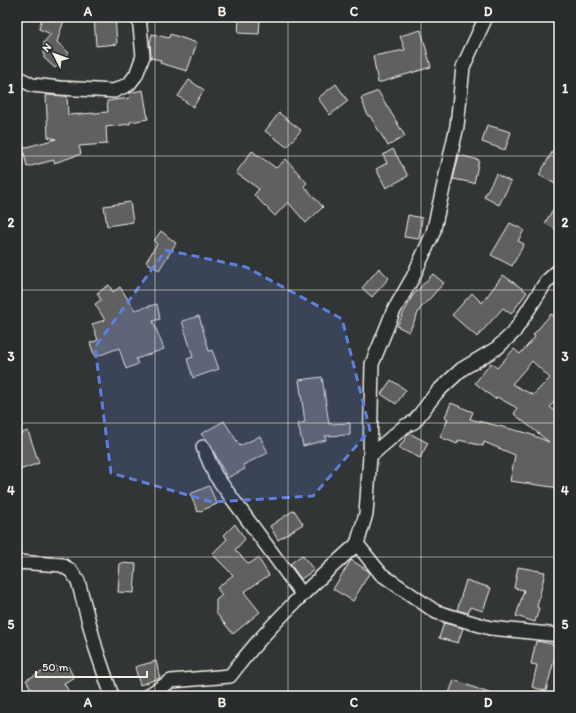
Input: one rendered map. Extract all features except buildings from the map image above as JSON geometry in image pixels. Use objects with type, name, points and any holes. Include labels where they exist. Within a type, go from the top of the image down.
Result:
[{"type":"street","points":[[17,77],[32,85],[60,88],[114,91],[129,84],[136,76],[143,56],[139,17]]},
{"type":"street","points":[[147,696],[171,681],[230,676],[251,647],[302,594],[357,544],[366,514],[370,456],[372,364],[393,312],[413,278],[433,233],[457,126],[463,68],[486,17]]},
{"type":"street","points":[[370,456],[405,426],[414,422],[437,392],[462,369],[497,348],[514,332],[546,282],[559,270]]},
{"type":"street","points":[[203,447],[216,475],[302,594]]},
{"type":"street","points":[[357,544],[381,574],[436,612],[490,628],[559,635]]},
{"type":"street","points":[[17,562],[62,565],[78,581],[96,649],[112,696]]},
{"type":"highlighted area","points":[[166,250],[246,267],[342,319],[370,430],[313,496],[212,502],[111,473],[95,347]]}]
